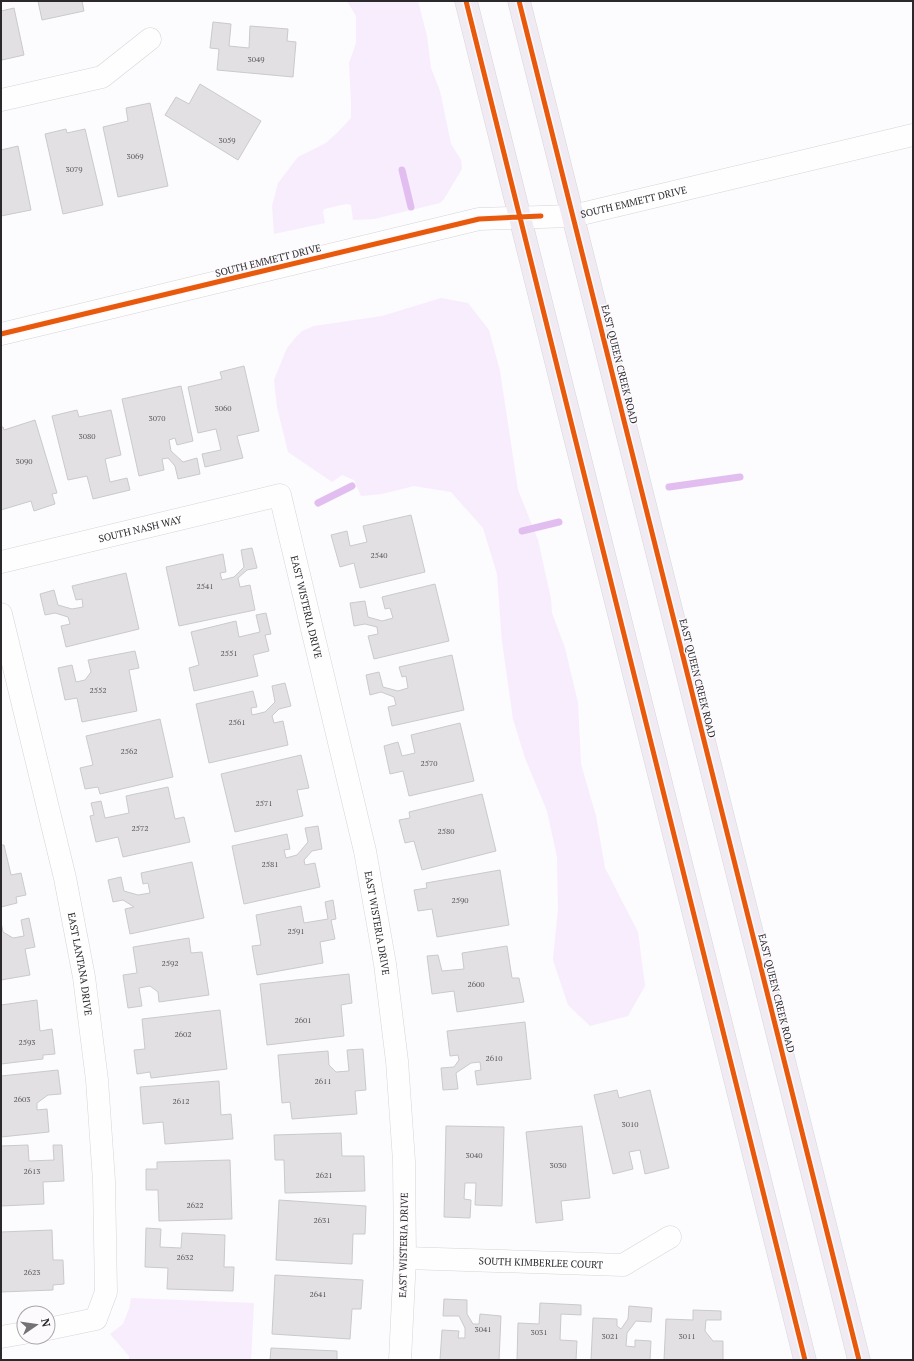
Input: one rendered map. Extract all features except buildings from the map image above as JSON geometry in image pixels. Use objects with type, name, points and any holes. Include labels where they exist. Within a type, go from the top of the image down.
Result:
[{"type":"main road","points":[[466,1],[530,217],[805,1360]]},
{"type":"main road","name":"EAST QUEEN CREEK ROAD","points":[[520,1],[859,1360]]},
{"type":"street","points":[[1,100],[102,76],[150,39]]},
{"type":"street","name":"SOUTH EMMETT DRIVE","points":[[1,334],[479,219],[573,216],[913,135]]},
{"type":"street","name":"SOUTH NASH WAY","points":[[1,562],[280,495]]},
{"type":"street","name":"EAST WISTERIA DRIVE","points":[[280,495],[365,851],[385,964],[397,1061],[404,1161],[404,1258],[400,1360]]},
{"type":"street","name":"EAST LANTANA DRIVE","points":[[1,614],[65,878],[84,977],[97,1080],[104,1181],[106,1292],[96,1320],[56,1327]]},
{"type":"street","name":"SOUTH KIMBERLEE COURT","points":[[404,1258],[623,1265],[670,1237]]},
{"type":"street","points":[[1,1337],[16,1334]]},
{"type":"shaded area","points":[[347,1],[418,1],[427,36],[431,68],[440,91],[451,144],[461,160],[462,169],[440,203],[374,219],[353,220],[351,205],[346,204],[324,209],[323,212],[325,223],[274,234],[272,206],[278,183],[298,157],[326,143],[351,118],[349,63],[356,43],[356,16]]},
{"type":"shaded area","points":[[441,298],[468,303],[489,330],[500,371],[518,490],[538,540],[551,599],[552,613],[565,648],[578,703],[581,764],[596,816],[605,868],[638,932],[645,986],[628,1016],[590,1026],[568,1005],[553,960],[558,909],[557,857],[547,811],[525,758],[513,719],[502,642],[497,574],[483,528],[451,492],[414,486],[382,494],[361,496],[354,480],[342,475],[332,482],[288,452],[277,407],[274,380],[287,348],[302,331],[314,326],[382,316]]},
{"type":"shaded area","points":[[131,1298],[254,1303],[251,1360],[129,1360],[129,1356],[110,1334],[123,1324],[129,1309]]},
{"type":"waterway","points":[[402,170],[411,207]]},
{"type":"waterway","points":[[669,487],[740,477]]},
{"type":"waterway","points":[[318,503],[352,486]]},
{"type":"waterway","points":[[522,531],[559,522]]},
{"type":"cycle path","points":[[466,1],[805,1360]]},
{"type":"cycle path","points":[[519,1],[859,1360]]},
{"type":"cycle path","points":[[1,334],[479,219],[541,216]]}]
